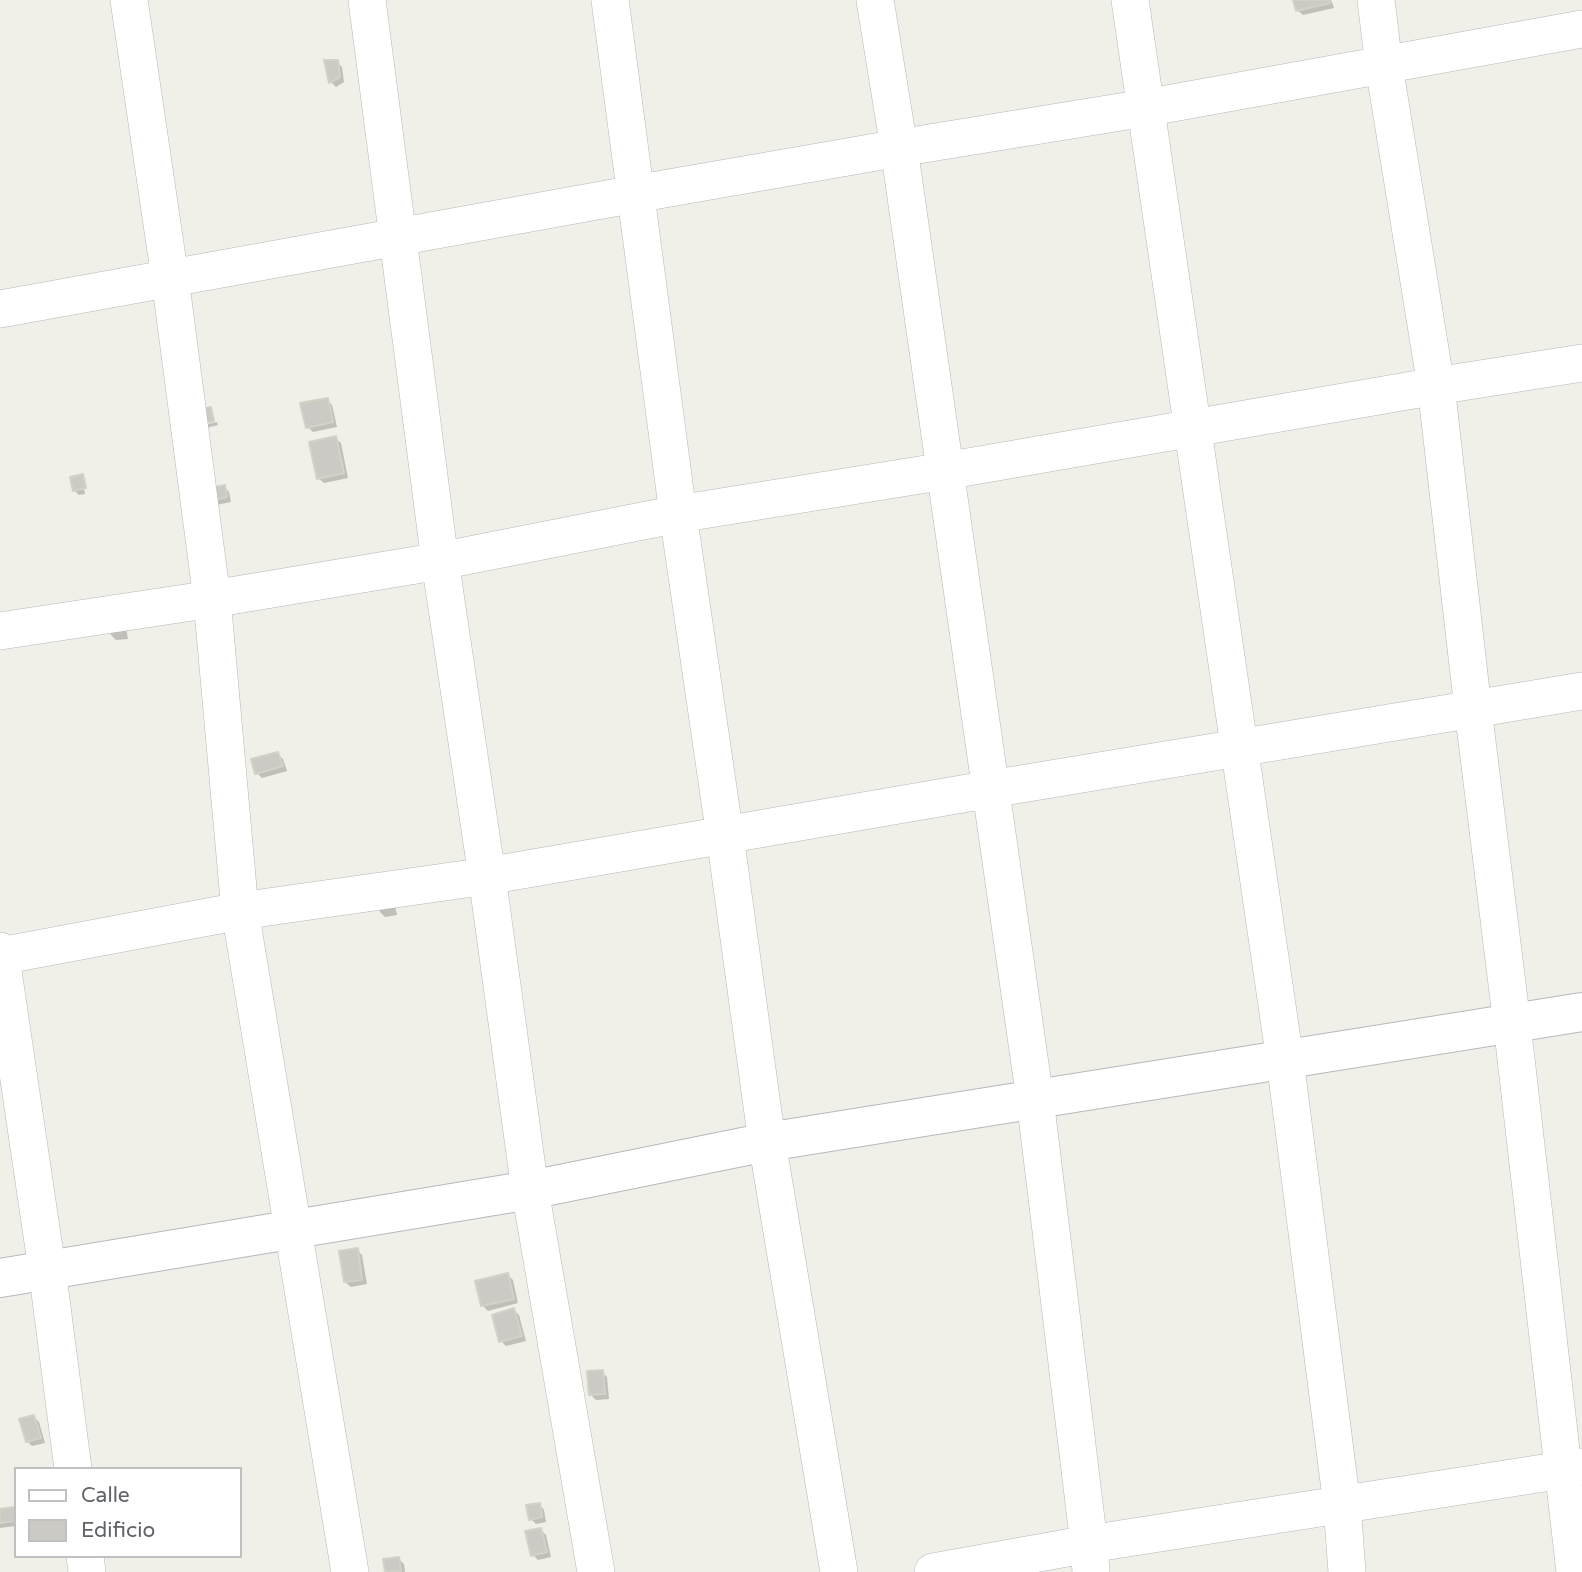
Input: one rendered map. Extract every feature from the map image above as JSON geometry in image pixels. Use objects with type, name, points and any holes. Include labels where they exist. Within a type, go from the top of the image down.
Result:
[{"type":"street","points":[[128,0],[170,278],[212,599],[240,911],[350,1572]]},
{"type":"street","points":[[367,0],[440,561],[530,1190],[596,1572]]},
{"type":"street","points":[[610,0],[678,514],[767,1142],[839,1572]]},
{"type":"street","points":[[875,0],[900,148],[1035,1099],[1090,1558]]},
{"type":"street","points":[[1130,0],[1285,1060],[1342,1505],[1347,1572]]},
{"type":"street","points":[[1376,0],[1384,66],[1436,386],[1512,1024],[1573,1468],[1576,1572]]},
{"type":"street","points":[[0,309],[635,194],[1145,108],[1582,29]]},
{"type":"street","points":[[0,631],[440,561],[678,514],[1582,363]]},
{"type":"street","points":[[73,1467],[47,1269],[0,954],[240,911],[487,876],[1582,691]]},
{"type":"street","points":[[0,1278],[530,1190],[767,1142],[1582,1012]]},
{"type":"street","points":[[933,1572],[1090,1558],[1342,1505],[1573,1468]]},
{"type":"building","points":[[1293,0],[1329,0],[1330,3],[1296,11]]},
{"type":"building","points":[[324,60],[338,60],[340,77],[329,83]]},
{"type":"building","points":[[328,398],[333,422],[306,428],[300,403]]},
{"type":"building","points":[[211,407],[214,421],[191,426],[188,412]]},
{"type":"building","points":[[336,436],[344,473],[317,479],[309,442]]},
{"type":"building","points":[[83,474],[86,488],[73,491],[70,477]]},
{"type":"building","points":[[225,485],[227,497],[210,501],[207,489]]},
{"type":"building","points":[[278,752],[283,766],[255,774],[251,759]]},
{"type":"building","points":[[358,1248],[362,1280],[344,1282],[339,1251]]},
{"type":"building","points":[[508,1273],[514,1299],[481,1306],[475,1281]]},
{"type":"building","points":[[514,1308],[522,1336],[499,1342],[492,1315]]},
{"type":"building","points":[[603,1370],[605,1394],[589,1395],[587,1371]]},
{"type":"building","points":[[34,1415],[41,1438],[26,1442],[19,1419]]},
{"type":"building","points":[[540,1503],[542,1517],[529,1520],[526,1505]]},
{"type":"building","points":[[14,1507],[14,1521],[0,1523],[0,1509]]},
{"type":"building","points":[[541,1528],[547,1552],[531,1556],[525,1531]]},
{"type":"building","points":[[399,1557],[401,1571],[385,1572],[383,1559]]}]
